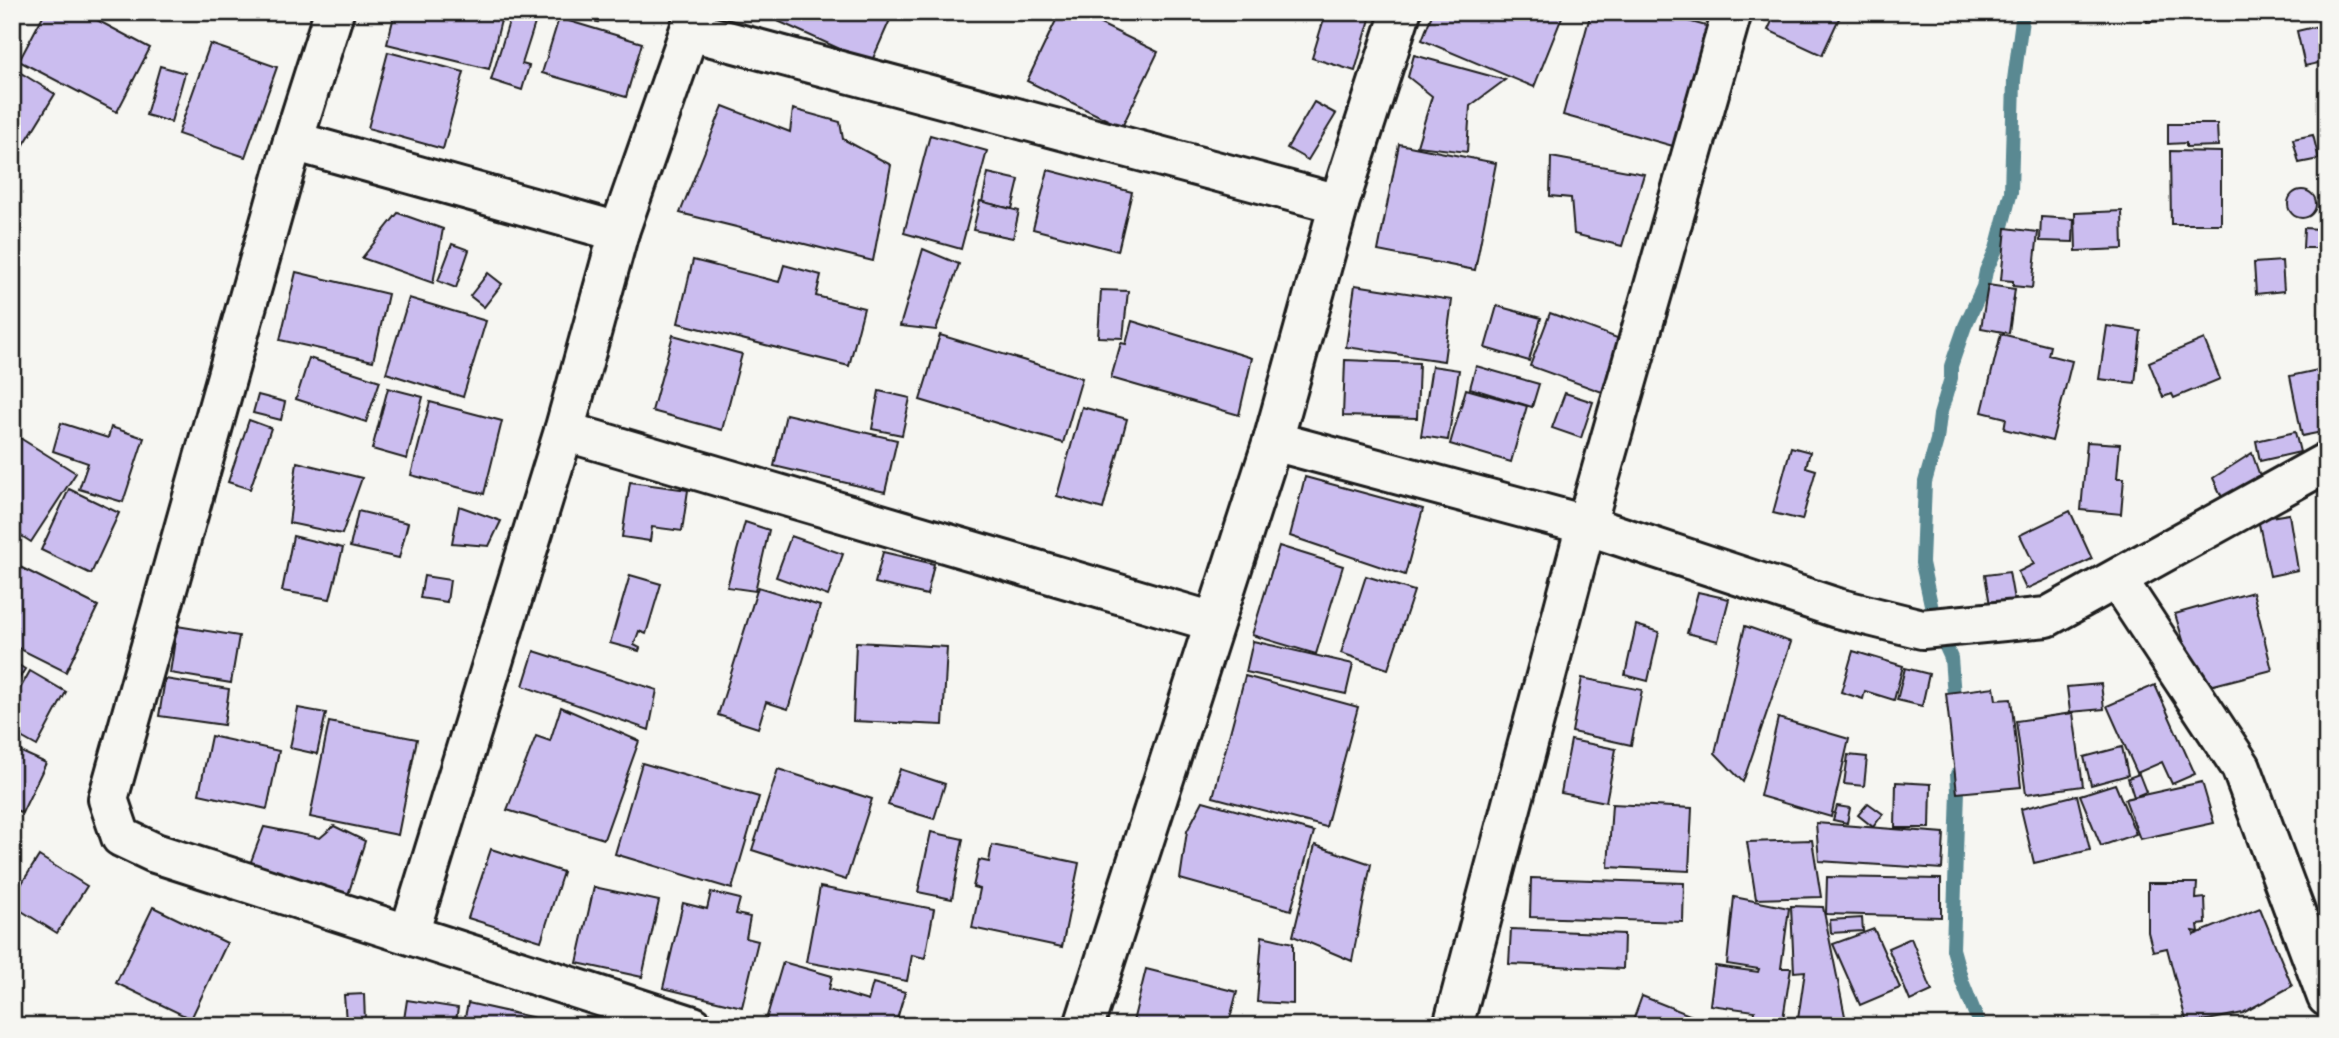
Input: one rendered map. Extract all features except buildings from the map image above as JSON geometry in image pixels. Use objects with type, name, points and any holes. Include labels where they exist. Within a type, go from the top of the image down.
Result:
[{"type":"street","points":[[334,12],[293,141],[108,799],[121,836],[155,853],[693,1026]]},
{"type":"street","points":[[1084,1026],[1273,441],[1339,204],[1401,12]]},
{"type":"street","points":[[1453,1026],[1586,525],[1732,12]]},
{"type":"street","points":[[410,934],[564,430],[619,232],[693,22],[1339,204]]},
{"type":"street","points":[[293,141],[619,232]]},
{"type":"street","points":[[564,430],[1214,622]]},
{"type":"street","points":[[1273,441],[1586,525],[1837,608],[1936,629],[2047,617],[2327,463]]},
{"type":"street","points":[[2117,579],[2241,767],[2327,997]]},
{"type":"waterway","points":[[1955,709],[1951,658],[1935,623],[1922,563],[1925,482],[1951,378],[1951,366],[1983,287],[2011,192],[2014,80],[2023,12]]},
{"type":"waterway","points":[[1957,774],[1953,949],[1980,1026]]}]
